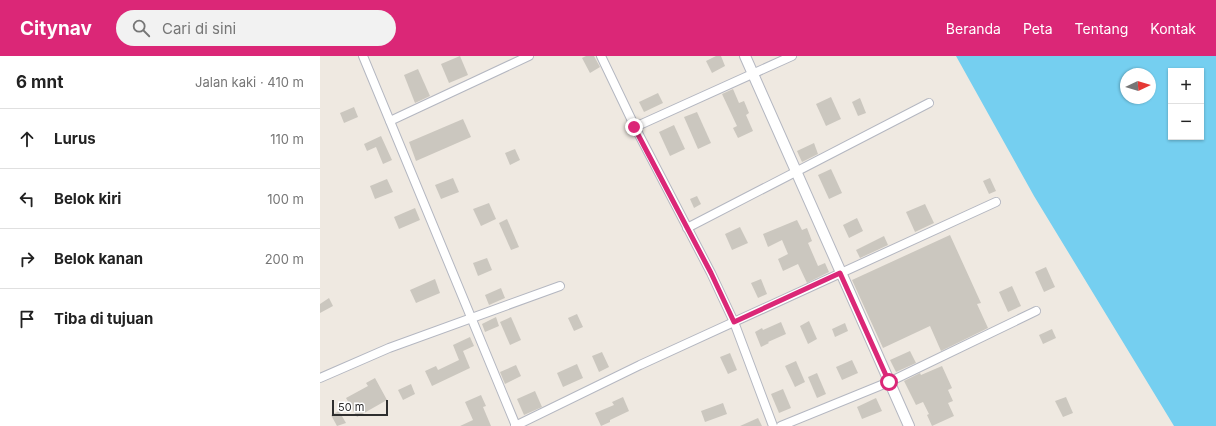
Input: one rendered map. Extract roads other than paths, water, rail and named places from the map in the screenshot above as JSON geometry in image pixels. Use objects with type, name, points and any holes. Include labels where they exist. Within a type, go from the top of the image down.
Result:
[{"type":"street","points":[[364,56],[516,426],[640,365],[996,202]]},
{"type":"street","points":[[390,122],[529,56]]},
{"type":"street","points":[[601,56],[634,127],[711,273],[734,322],[773,426]]},
{"type":"street","points":[[744,56],[909,426]]},
{"type":"street","points":[[634,127],[792,56]]},
{"type":"street","points":[[687,228],[929,103]]},
{"type":"street","points":[[320,378],[389,348],[560,286]]},
{"type":"street","points":[[781,426],[889,382],[1036,311]]},
{"type":"water","points":[[956,56],[1216,56],[1216,426],[1174,426],[1034,196]]}]
